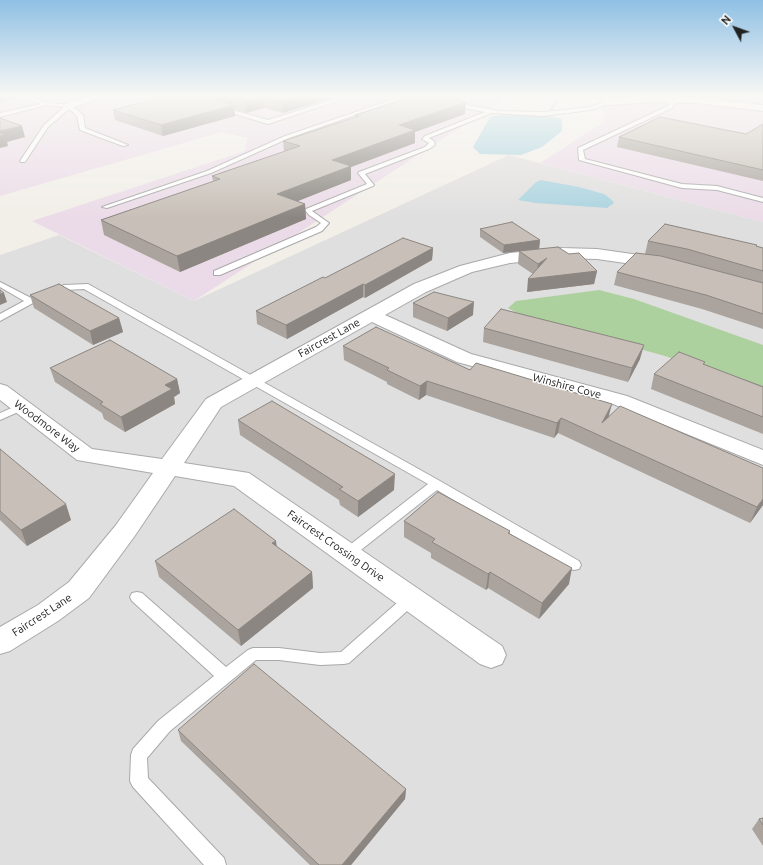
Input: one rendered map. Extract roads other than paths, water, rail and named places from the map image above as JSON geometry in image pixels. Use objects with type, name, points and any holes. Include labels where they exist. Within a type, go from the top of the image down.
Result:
[{"type":"street","name":"Faircrest Lane","points":[[0,642],[48,613],[79,590],[121,537],[213,403],[252,381],[420,288],[466,269],[510,258],[561,253],[597,254],[676,266]]},
{"type":"street","name":"Winshire Cove","points":[[371,315],[464,358],[620,400],[763,458]]},
{"type":"street","name":"Woodmore Way","points":[[0,390],[85,455],[168,469]]},
{"type":"street","name":"Faircrest Crossing Drive","points":[[168,469],[241,479],[491,655]]},
{"type":"lane","points":[[23,161],[39,137]]},
{"type":"lane","points":[[104,137],[125,145]]},
{"type":"lane","points":[[105,207],[209,172],[286,137]]},
{"type":"lane","points":[[216,273],[319,229],[325,223],[308,210],[371,185],[361,173],[428,148],[432,145],[432,142],[425,139],[427,137]]},
{"type":"lane","points":[[605,137],[580,149],[582,160],[682,186],[717,188],[763,200]]},
{"type":"lane","points":[[0,284],[30,301]]},
{"type":"lane","points":[[0,318],[30,301],[64,288],[84,286],[436,484],[574,565]]},
{"type":"lane","points":[[0,417],[21,407]]},
{"type":"lane","points":[[347,554],[436,484]]},
{"type":"lane","points":[[137,598],[225,676]]},
{"type":"lane","points":[[217,865],[139,781],[139,755],[164,726],[253,654],[279,654],[320,659],[344,658],[411,599]]},
{"type":"water","points":[[478,137],[554,137],[542,147],[521,155],[480,154],[473,147]]},
{"type":"water","points":[[541,180],[579,187],[604,194],[614,203],[607,208],[536,203],[518,200],[536,182]]}]
